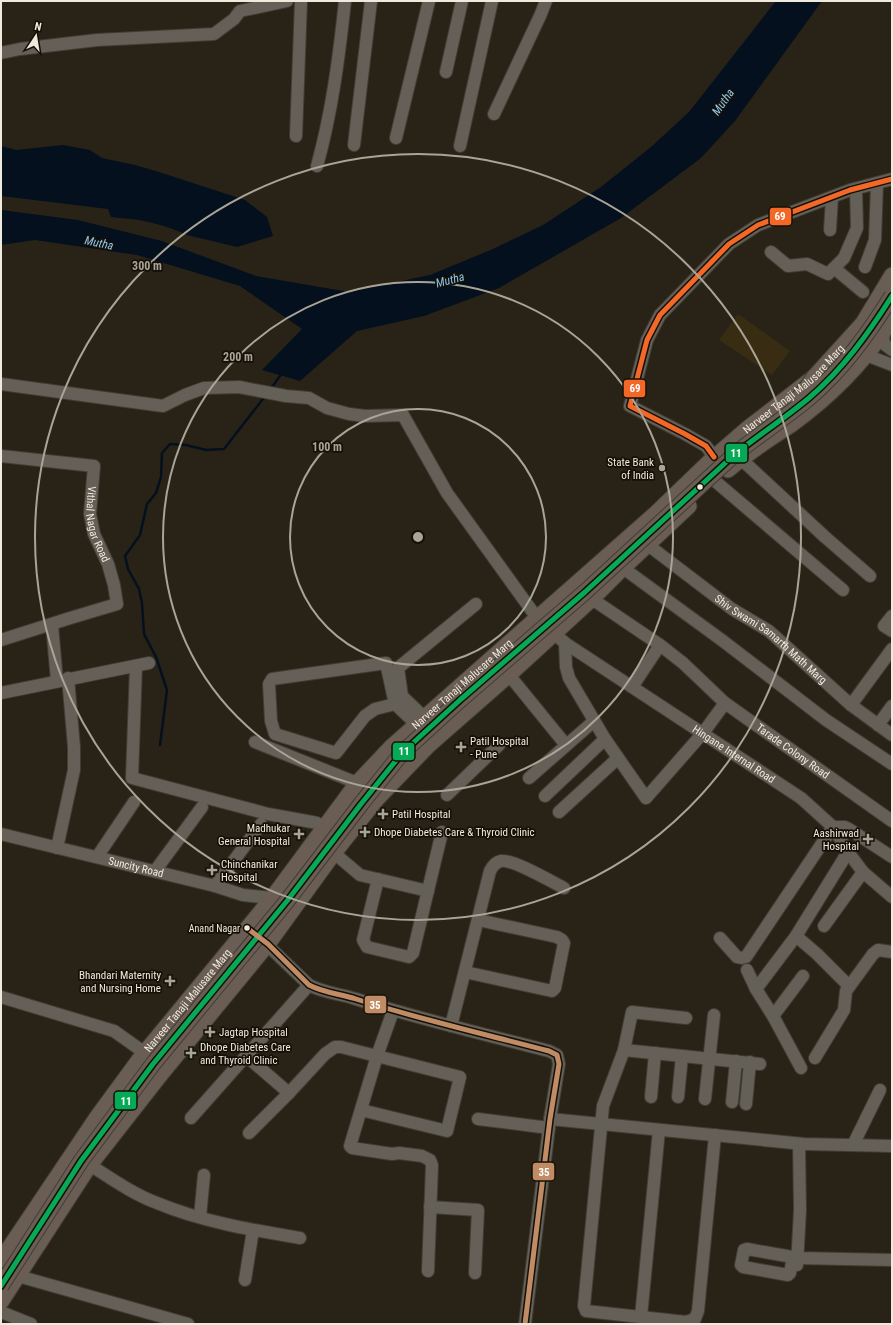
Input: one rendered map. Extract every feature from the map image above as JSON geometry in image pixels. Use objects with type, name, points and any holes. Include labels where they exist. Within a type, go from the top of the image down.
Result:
[{"type":"main road","name":"Narveer Tanaji Malusare Marg","points":[[1,1260],[97,1116],[144,1053],[272,898],[358,783],[392,746],[420,720],[651,518],[714,457],[748,428],[814,377],[863,323],[892,275]]},
{"type":"main road","points":[[1,1286],[81,1161],[152,1064],[286,901],[402,753],[460,700],[585,592],[735,454],[810,398],[853,354],[892,296]]},
{"type":"main road","name":"Narveer Tanaji Malusare Marg","points":[[1,1302],[90,1165],[162,1073],[268,944],[334,853],[377,799],[429,746],[509,675],[560,639],[592,600],[623,568],[715,481],[741,459],[792,424],[823,400],[856,368],[892,319]]},
{"type":"main road","points":[[1,1275],[105,1118],[148,1061],[214,982],[314,855],[363,789],[398,750],[664,512],[717,461],[791,405],[802,394],[814,377]]},
{"type":"street","points":[[296,136],[301,1]]},
{"type":"street","points":[[317,166],[327,131],[341,40],[345,1]]},
{"type":"street","points":[[354,145],[371,1]]},
{"type":"street","points":[[396,138],[429,1]]},
{"type":"street","points":[[446,72],[462,1]]},
{"type":"street","points":[[460,146],[492,1]]},
{"type":"street","points":[[494,114],[546,1]]},
{"type":"street","points":[[1,53],[20,49],[97,40],[214,34],[234,19],[239,6],[284,2]]},
{"type":"street","points":[[1,44],[20,49]]},
{"type":"street","points":[[714,457],[706,446],[630,406],[647,340],[660,315],[729,244],[758,225],[832,197],[892,179]]},
{"type":"street","points":[[865,267],[875,240],[877,183]]},
{"type":"street","points":[[771,252],[788,266],[807,264],[828,274],[844,258],[856,228],[856,189]]},
{"type":"street","points":[[830,230],[832,197]]},
{"type":"street","points":[[834,268],[863,292]]},
{"type":"street","points":[[863,323],[862,344],[866,355],[892,365]]},
{"type":"street","points":[[883,333],[884,344],[892,350]]},
{"type":"street","name":"Hingane Internal Road","points":[[1,384],[163,406],[185,395],[204,388],[239,386],[286,396],[309,398],[328,408],[349,414],[365,416],[403,415],[447,493],[537,618],[560,639],[801,798],[833,827],[848,852],[863,872],[892,896]]},
{"type":"street","name":"Vithal Nagar Road","points":[[1,456],[94,466],[90,514],[94,534],[108,564],[118,604],[52,625]]},
{"type":"street","points":[[741,459],[870,576]]},
{"type":"street","points":[[715,481],[843,590]]},
{"type":"street","name":"Shiv Swami Samarth Math Marg","points":[[648,545],[732,609],[769,631],[851,705],[892,735]]},
{"type":"street","points":[[623,568],[723,641],[826,720],[892,764]]},
{"type":"street","name":"Tarade Colony Road","points":[[592,600],[660,645],[683,663],[724,703],[892,821]]},
{"type":"street","points":[[420,720],[402,696],[398,668],[476,604]]},
{"type":"street","points":[[892,616],[884,626],[892,631]]},
{"type":"street","points":[[1,640],[52,625],[74,747],[74,770],[57,848]]},
{"type":"street","points":[[560,639],[569,678],[605,739],[646,798],[703,734],[724,703]]},
{"type":"street","points":[[632,687],[660,645]]},
{"type":"street","points":[[851,705],[892,649]]},
{"type":"street","points":[[1,693],[149,663]]},
{"type":"street","points":[[395,704],[375,709],[365,716],[336,753],[275,734],[271,721],[269,684],[272,679],[386,663],[395,704],[420,720]]},
{"type":"street","points":[[136,666],[132,778],[268,814],[317,823],[324,829]]},
{"type":"street","points":[[509,675],[566,745]]},
{"type":"street","points":[[878,725],[892,706]]},
{"type":"street","points":[[528,778],[594,721]]},
{"type":"street","points":[[546,796],[605,739]]},
{"type":"street","points":[[255,742],[358,783]]},
{"type":"street","points":[[447,795],[500,745]]},
{"type":"street","points":[[559,812],[618,758]]},
{"type":"street","points":[[97,857],[134,802]]},
{"type":"street","points":[[155,871],[202,807]]},
{"type":"street","points":[[215,886],[261,824]]},
{"type":"street","points":[[720,938],[737,957],[746,957],[833,827],[845,827],[849,829],[892,857]]},
{"type":"street","points":[[378,879],[362,940],[363,943],[367,947],[409,957],[413,954],[442,832]]},
{"type":"street","name":"Suncity Road","points":[[1,834],[215,886],[243,895],[272,898]]},
{"type":"street","points":[[756,989],[796,936],[848,852]]},
{"type":"street","points":[[334,853],[360,875],[428,891]]},
{"type":"street","points":[[451,1026],[490,871],[494,865],[501,861],[513,862],[564,888]]},
{"type":"street","points":[[824,926],[863,872]]},
{"type":"street","points":[[272,898],[291,912]]},
{"type":"street","points":[[465,972],[552,991],[555,988],[564,943],[562,940],[478,920]]},
{"type":"street","points":[[247,928],[268,944],[309,984],[317,989],[349,996],[393,1011],[549,1051],[557,1055],[559,1064],[549,1123],[525,1324]]},
{"type":"street","points":[[796,936],[817,954],[849,986]]},
{"type":"street","points":[[815,1058],[844,1010],[844,997],[849,986],[873,954],[878,950],[892,952]]},
{"type":"street","points":[[746,970],[801,1068]]},
{"type":"street","points":[[773,1016],[803,976]]},
{"type":"street","points":[[191,1118],[309,984]]},
{"type":"street","points":[[1,997],[114,1031],[144,1053]]},
{"type":"street","points":[[393,1011],[377,1056],[350,1146],[352,1148],[392,1154],[399,1153],[422,1156],[430,1160],[432,1165],[428,1271]]},
{"type":"street","points":[[686,1018],[632,1012],[624,1050],[603,1106],[584,1306],[586,1311],[686,1322],[695,1319],[698,1311],[715,1135]]},
{"type":"street","points":[[705,1099],[714,1015]]},
{"type":"street","points":[[249,1133],[325,1054],[335,1047],[341,1047],[460,1077],[447,1131],[361,1110]]},
{"type":"street","points":[[624,1050],[755,1063],[746,1104]]},
{"type":"street","points":[[651,1096],[655,1053]]},
{"type":"street","points":[[246,1056],[289,1093]]},
{"type":"street","points":[[678,1097],[682,1056]]},
{"type":"street","points":[[732,1102],[736,1061]]},
{"type":"street","points":[[853,1145],[880,1090]]},
{"type":"street","points":[[478,1119],[601,1124],[799,1144],[892,1146]]},
{"type":"street","points":[[640,1317],[659,1130]]},
{"type":"street","points":[[796,1277],[795,1257],[800,1210],[799,1144]]},
{"type":"street","points":[[90,1165],[134,1192],[157,1203],[217,1223],[300,1238]]},
{"type":"street","points":[[200,1217],[204,1175]]},
{"type":"street","points":[[430,1207],[478,1210],[476,1273]]},
{"type":"street","points":[[245,1280],[253,1230]]},
{"type":"street","points":[[795,1257],[892,1260]]},
{"type":"street","points":[[18,1276],[188,1324]]},
{"type":"street","points":[[1,1312],[31,1324]]},
{"type":"shaded area","points":[[738,314],[790,351],[772,375],[719,340]]},
{"type":"water","name":"Mutha","points":[[776,1],[822,1],[735,121],[701,158],[621,218],[499,288],[424,316],[357,331],[300,381],[262,370],[302,329],[240,286],[137,255],[35,240],[1,245],[1,210],[78,220],[162,241],[256,276],[349,292],[430,275],[493,249],[543,225],[601,187],[651,147],[689,112]]},
{"type":"water","points":[[63,145],[90,150],[102,158],[159,172],[245,200],[267,217],[273,236],[237,247],[187,235],[170,228],[136,219],[111,217],[108,209],[1,196],[1,146],[16,150]]},
{"type":"waterway","points":[[270,390],[282,373]]},
{"type":"waterway","points":[[160,745],[167,690],[156,657],[144,634],[142,603],[139,589],[128,569],[125,556],[140,535],[147,504],[156,493],[161,477],[162,453],[170,444],[186,445],[206,450],[224,449],[266,395]]},
{"type":"transit line","name":"69","points":[[714,457],[706,446],[630,406],[647,340],[660,315],[729,244],[758,225],[850,190],[892,179]]},
{"type":"transit line","name":"11","points":[[1,1286],[81,1161],[153,1064],[287,901],[402,753],[460,700],[585,592],[735,454],[809,398],[821,387],[844,363],[874,324],[892,296]]},
{"type":"transit line","name":"35","points":[[247,928],[268,944],[309,985],[315,988],[428,1020],[549,1051],[557,1055],[559,1064],[550,1119],[525,1324]]},
{"type":"place","name":"State Bank of India","points":[[662,468]]},
{"type":"place","name":"Patil Hospital - Pune","points":[[461,747]]},
{"type":"place","name":"Patil Hospital","points":[[383,814]]},
{"type":"place","name":"Dhope Diabetes Care & Thyroid Clinic","points":[[365,832]]},
{"type":"place","name":"Madhukar General Hospital","points":[[299,834]]},
{"type":"place","name":"Aashirwad Hospital","points":[[868,839]]},
{"type":"place","name":"Chinchanikar Hospital","points":[[212,870]]},
{"type":"place","name":"Anand Nagar","points":[[247,928]]},
{"type":"place","name":"Bhandari Maternity and Nursing Home","points":[[170,981]]},
{"type":"place","name":"Jagtap Hospital","points":[[210,1032]]},
{"type":"place","name":"Dhope Diabetes Care and Thyroid Clinic","points":[[191,1053]]}]
